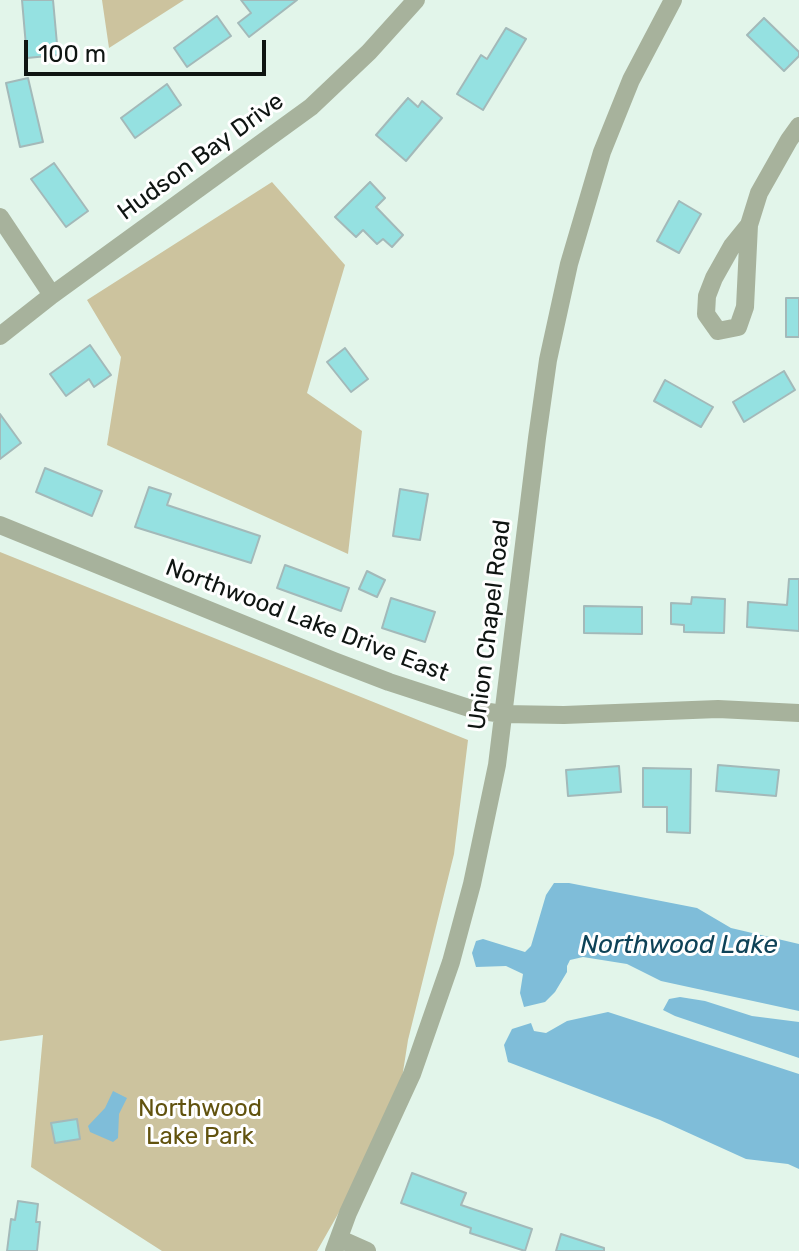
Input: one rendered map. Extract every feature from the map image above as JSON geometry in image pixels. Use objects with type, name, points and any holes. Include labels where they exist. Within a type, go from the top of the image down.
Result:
[{"type":"street","name":"Hudson Bay Drive","points":[[0,336],[311,107],[369,52],[416,0]]},
{"type":"street","name":"Union Chapel Road","points":[[337,1245],[348,1213],[412,1074],[451,962],[472,884],[497,765],[544,391],[569,264],[602,152],[631,80],[673,0]]},
{"type":"street","points":[[749,225],[732,246],[707,296],[706,314],[718,331],[738,327],[745,307],[749,225],[759,193],[799,126]]},
{"type":"street","points":[[0,217],[52,295]]},
{"type":"street","name":"Northwood Lake Drive East","points":[[0,525],[389,682],[475,710],[503,714],[641,714],[718,709],[799,713]]},
{"type":"street","points":[[337,1245],[367,1251]]},
{"type":"green space","points":[[102,0],[184,0],[109,48]]},
{"type":"green space","points":[[272,182],[345,265],[307,393],[362,431],[348,554],[107,445],[121,357],[87,300]]},
{"type":"green space","name":"Northwood Lake Park","points":[[0,552],[468,740],[454,854],[408,1040],[397,1110],[317,1251],[162,1251],[31,1167],[43,1035],[0,1041]]},
{"type":"water","name":"Northwood Lake","points":[[554,883],[569,883],[697,908],[731,928],[799,944],[799,1011],[661,981],[627,964],[583,957],[570,960],[567,972],[545,1002],[524,1007],[520,993],[523,974],[506,966],[476,967],[472,953],[476,941],[483,939],[525,952],[531,946],[546,895]]},
{"type":"water","name":"Northwood Lake","points":[[680,997],[705,1001],[752,1016],[799,1022],[799,1058],[663,1010],[669,999]]},
{"type":"water","name":"Northwood Lake","points":[[608,1012],[799,1074],[799,1169],[788,1164],[746,1159],[660,1120],[508,1062],[504,1045],[512,1029],[531,1023],[534,1031],[546,1033],[567,1021]]},
{"type":"water","points":[[113,1091],[127,1098],[119,1114],[118,1138],[113,1142],[90,1132],[88,1126],[105,1108]]},
{"type":"building","points":[[22,0],[53,0],[58,55],[27,58]]},
{"type":"building","points":[[241,0],[297,0],[249,37],[238,23],[251,13]]},
{"type":"building","points":[[217,16],[231,36],[187,67],[174,48]]},
{"type":"building","points":[[764,18],[799,52],[799,56],[784,71],[747,35]]},
{"type":"building","points":[[506,28],[526,39],[483,110],[457,94],[481,55],[487,59]]},
{"type":"building","points":[[28,78],[43,142],[20,147],[6,83]]},
{"type":"building","points":[[167,84],[181,105],[135,138],[121,118]]},
{"type":"building","points":[[408,98],[418,107],[422,101],[442,118],[406,161],[376,135]]},
{"type":"building","points":[[54,163],[88,211],[66,227],[31,179]]},
{"type":"building","points":[[370,182],[385,198],[376,207],[403,235],[392,247],[383,239],[377,244],[363,230],[356,237],[335,217]]},
{"type":"building","points":[[679,201],[701,214],[679,253],[657,241]]},
{"type":"building","points":[[786,298],[799,298],[799,337],[786,337]]},
{"type":"building","points":[[90,345],[111,375],[94,387],[89,379],[66,396],[50,374]]},
{"type":"building","points":[[345,348],[368,379],[351,392],[327,362]]},
{"type":"building","points":[[784,371],[795,390],[744,422],[733,402]]},
{"type":"building","points":[[665,380],[713,407],[701,427],[654,401]]},
{"type":"building","points":[[0,414],[21,443],[0,459]]},
{"type":"building","points":[[45,468],[102,491],[92,516],[36,492]]},
{"type":"building","points":[[149,487],[171,494],[167,505],[260,536],[251,563],[135,527]]},
{"type":"building","points":[[400,489],[428,494],[420,540],[393,536]]},
{"type":"building","points":[[285,565],[349,588],[341,611],[277,588]]},
{"type":"building","points":[[367,571],[385,580],[377,597],[359,589]]},
{"type":"building","points":[[789,579],[799,579],[799,631],[747,627],[748,602],[787,605]]},
{"type":"building","points":[[692,597],[725,599],[724,633],[684,632],[684,625],[671,624],[671,603],[691,604]]},
{"type":"building","points":[[391,598],[435,612],[425,642],[382,628]]},
{"type":"building","points":[[584,606],[642,607],[642,634],[584,633]]},
{"type":"building","points":[[718,765],[779,770],[776,796],[716,791]]},
{"type":"building","points":[[619,766],[621,792],[568,796],[566,770]]},
{"type":"building","points":[[643,768],[691,769],[690,833],[667,832],[667,807],[643,807]]},
{"type":"building","points":[[77,1119],[80,1139],[55,1143],[51,1123]]},
{"type":"building","points":[[412,1173],[466,1193],[461,1205],[532,1229],[525,1251],[470,1233],[471,1228],[401,1203]]},
{"type":"building","points":[[18,1201],[38,1204],[37,1251],[7,1251],[11,1219],[15,1220]]},
{"type":"building","points":[[561,1234],[604,1248],[604,1251],[556,1251]]}]
